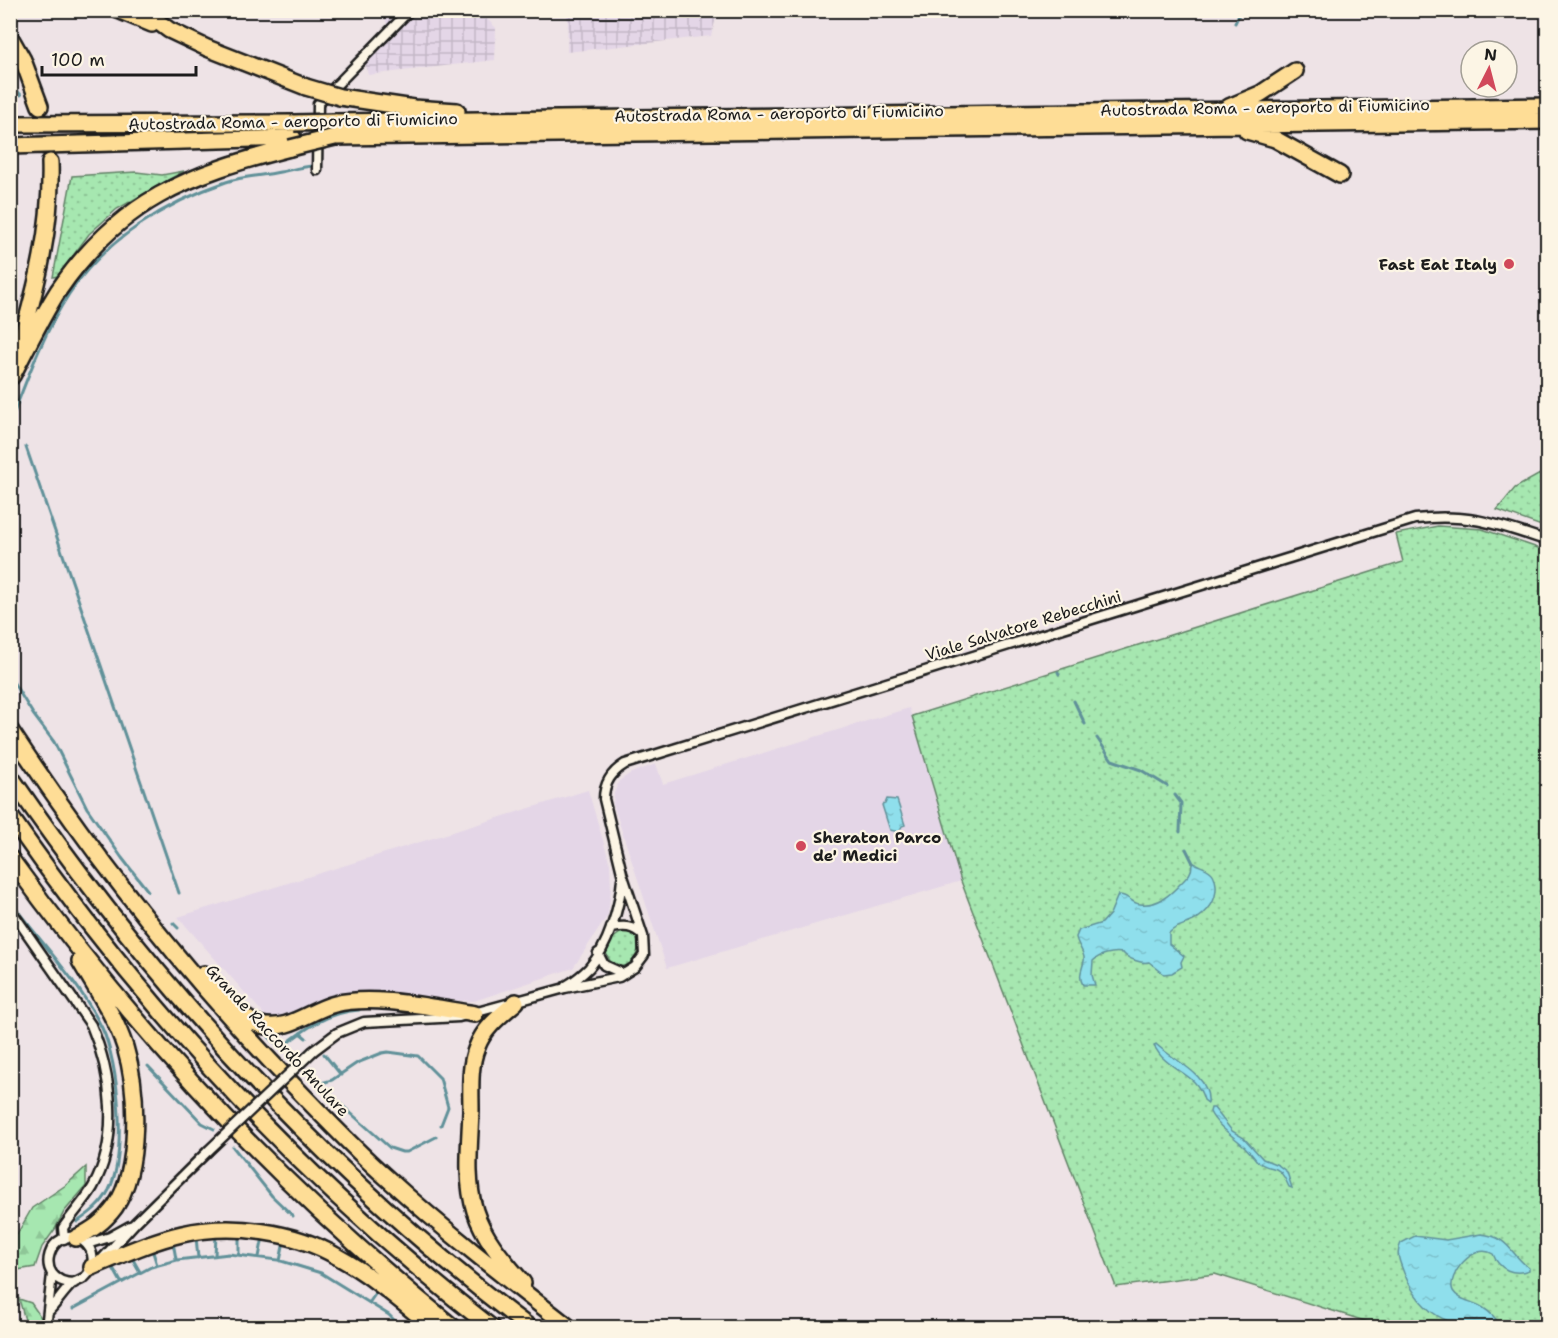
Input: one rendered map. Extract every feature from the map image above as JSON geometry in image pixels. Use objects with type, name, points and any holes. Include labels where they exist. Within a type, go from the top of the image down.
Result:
[{"type":"highway","points":[[117,10],[170,30],[246,66],[340,97],[414,108],[565,120]]},
{"type":"highway","points":[[142,10],[170,30]]},
{"type":"highway","points":[[10,37],[23,60],[40,106]]},
{"type":"highway","points":[[1219,111],[1260,94],[1295,71]]},
{"type":"highway","name":"Autostrada Roma - aeroporto di Fiumicino","points":[[10,146],[292,136],[335,130],[565,120],[1548,106]]},
{"type":"highway","name":"Autostrada Roma - aeroporto di Fiumicino","points":[[335,130],[1548,121]]},
{"type":"highway","name":"Autostrada Roma - aeroporto di Fiumicino","points":[[10,124],[292,136]]},
{"type":"highway","points":[[1208,125],[1267,135],[1340,175]]},
{"type":"highway","points":[[11,378],[60,289],[99,240],[118,224],[152,199],[185,180],[230,164],[292,136],[335,130]]},
{"type":"highway","points":[[11,378],[47,236],[51,201],[50,162]]},
{"type":"highway","points":[[10,716],[59,804]]},
{"type":"highway","name":"Grande Raccordo Anulare","points":[[10,730],[59,804],[141,912],[236,1025],[385,1177],[492,1268],[571,1328]]},
{"type":"highway","points":[[10,776],[122,929],[173,992],[249,1075],[373,1197],[452,1266],[530,1328]]},
{"type":"highway","points":[[10,816],[104,943],[187,1042],[252,1112],[375,1230],[492,1328]]},
{"type":"highway","points":[[10,858],[58,923],[173,1062],[265,1160],[357,1246],[454,1328]]},
{"type":"highway","points":[[141,912],[193,962],[239,1012],[260,1024],[280,1026],[327,1006],[358,1001],[382,1001],[475,1014]]},
{"type":"highway","points":[[58,923],[119,1032],[129,1062],[134,1097],[133,1145],[124,1188],[116,1206],[108,1216],[76,1240]]},
{"type":"highway","points":[[516,1002],[494,1021],[482,1036],[474,1055],[469,1169],[471,1193],[475,1211],[483,1229],[504,1262],[571,1328]]},
{"type":"highway","points":[[92,1267],[132,1250],[184,1234],[234,1230],[273,1234],[312,1244],[338,1256],[434,1328]]},
{"type":"street","points":[[317,170],[318,104],[410,10]]},
{"type":"street","name":"Viale Salvatore Rebecchini","points":[[92,1267],[111,1251],[135,1223],[312,1051],[337,1033],[364,1022],[438,1019],[475,1014],[565,988],[610,979],[635,967],[641,960],[644,949],[643,936],[622,873],[604,799],[604,792],[614,771],[629,762],[1415,519],[1440,516],[1467,518],[1494,523],[1548,541]]},
{"type":"street","name":"Viale Salvatore Rebecchini","points":[[565,988],[590,968],[611,928],[620,903],[622,873]]},
{"type":"street","points":[[10,909],[90,1025],[99,1045],[110,1098],[110,1131],[105,1160],[93,1188],[63,1228],[93,1256],[92,1267],[88,1275],[74,1283],[49,1311]]},
{"type":"street","points":[[611,928],[630,927],[643,936]]},
{"type":"street","points":[[598,953],[604,965],[624,974]]},
{"type":"street","name":"Viale Salvatore Rebecchini","points":[[76,1240],[110,1237],[135,1223]]},
{"type":"street","points":[[46,1328],[52,1274],[48,1260],[49,1252],[57,1242],[76,1240]]},
{"type":"street","points":[[52,1274],[60,1280],[74,1283]]},
{"type":"shaded area","points":[[566,10],[718,11],[711,36],[567,52]]},
{"type":"shaded area","points":[[383,11],[479,11],[496,28],[495,60],[368,75],[365,63],[391,38]]},
{"type":"shaded area","points":[[909,708],[961,881],[667,968],[613,804],[614,793],[619,781],[631,773],[656,764],[663,784]]},
{"type":"shaded area","points":[[588,790],[610,864],[611,888],[608,915],[573,968],[474,1001],[436,1000],[383,993],[338,995],[269,1020],[178,917]]},
{"type":"green space","points":[[184,171],[117,209],[89,234],[58,276],[53,277],[72,176],[136,172],[162,175]]},
{"type":"green space","points":[[1547,470],[1547,528],[1497,510],[1515,488]]},
{"type":"green space","points":[[1438,526],[1482,529],[1547,551],[1547,1327],[1384,1327],[1215,1274],[1116,1287],[961,881],[912,716],[1403,562],[1396,534]]},
{"type":"green space","points":[[623,931],[634,934],[639,945],[630,963],[616,966],[611,963],[606,953],[612,939]]},
{"type":"green space","points":[[86,1167],[86,1186],[64,1212],[42,1247],[35,1267],[11,1271],[16,1236],[32,1208],[66,1185]]},
{"type":"green space","points":[[19,1299],[31,1303],[44,1322],[43,1327],[27,1327]]},
{"type":"water","points":[[887,799],[897,800],[905,825],[899,832],[890,830],[882,805]]},
{"type":"water","points":[[1194,863],[1212,873],[1216,890],[1211,905],[1204,913],[1169,933],[1169,944],[1184,956],[1181,962],[1182,967],[1172,973],[1164,974],[1149,962],[1135,960],[1123,953],[1110,953],[1093,961],[1092,975],[1095,985],[1083,985],[1081,976],[1084,958],[1076,937],[1079,930],[1102,923],[1110,914],[1118,895],[1140,904],[1163,899],[1187,877]]},
{"type":"water","points":[[1156,1044],[1197,1076],[1207,1093],[1208,1103],[1192,1080],[1160,1055],[1154,1046]]},
{"type":"water","points":[[1211,1108],[1214,1108],[1232,1131],[1244,1138],[1263,1159],[1278,1165],[1287,1172],[1292,1188],[1278,1170],[1262,1165],[1221,1126],[1210,1112]]},
{"type":"water","points":[[1481,1234],[1498,1238],[1504,1242],[1529,1268],[1523,1272],[1513,1272],[1503,1268],[1493,1254],[1486,1251],[1470,1256],[1463,1262],[1454,1277],[1453,1291],[1462,1299],[1485,1309],[1501,1327],[1455,1323],[1431,1311],[1412,1289],[1399,1258],[1398,1251],[1401,1243],[1415,1236],[1446,1240]]},
{"type":"waterway","points":[[1235,23],[1241,10]]},
{"type":"waterway","points":[[10,83],[21,95]]},
{"type":"waterway","points":[[10,423],[36,357],[60,309],[83,275],[118,241],[159,212],[204,190],[239,178],[312,166]]},
{"type":"waterway","points":[[26,447],[179,893]]},
{"type":"waterway","points":[[10,677],[54,742],[87,808],[148,891]]},
{"type":"waterway","points":[[1074,701],[1085,724]]},
{"type":"waterway","points":[[1097,738],[1112,760],[1141,770],[1167,786]]},
{"type":"waterway","points":[[1175,795],[1181,803],[1180,832]]},
{"type":"waterway","points":[[1186,849],[1193,863]]},
{"type":"waterway","points":[[10,901],[93,1011],[102,1028],[113,1063],[119,1109],[118,1155],[115,1174],[102,1200],[77,1222]]},
{"type":"waterway","points":[[173,923],[178,928]]},
{"type":"waterway","points":[[269,1037],[281,1048],[299,1034],[327,1018],[359,1010]]},
{"type":"waterway","points":[[300,1033],[306,1038]]},
{"type":"waterway","points":[[436,1137],[407,1152],[390,1148],[318,1084],[332,1080],[357,1063],[382,1053],[418,1056],[440,1078],[448,1107],[441,1125]]},
{"type":"waterway","points":[[324,1054],[341,1075]]},
{"type":"waterway","points":[[148,1066],[202,1123],[214,1129]]},
{"type":"waterway","points":[[233,1147],[272,1196],[293,1216]]},
{"type":"waterway","points":[[239,1234],[239,1255]]},
{"type":"waterway","points":[[215,1256],[216,1235]]},
{"type":"waterway","points":[[196,1237],[198,1258]]},
{"type":"waterway","points":[[259,1257],[263,1237]]},
{"type":"waterway","points":[[280,1261],[284,1241]]},
{"type":"waterway","points":[[173,1242],[176,1259]]},
{"type":"waterway","points":[[152,1249],[157,1265]]},
{"type":"waterway","points":[[73,1309],[151,1267],[177,1260],[229,1254],[278,1260],[321,1273],[389,1315],[402,1328]]},
{"type":"waterway","points":[[131,1256],[140,1272]]},
{"type":"waterway","points":[[112,1266],[121,1282]]},
{"type":"waterway","points":[[369,1303],[378,1290]]},
{"type":"tunnel","points":[[40,106],[50,162]]},
{"type":"place","name":"Fast Eat Italy","points":[[1509,264]]},
{"type":"place","name":"Sheraton Parco de' Medici","points":[[801,846]]}]
